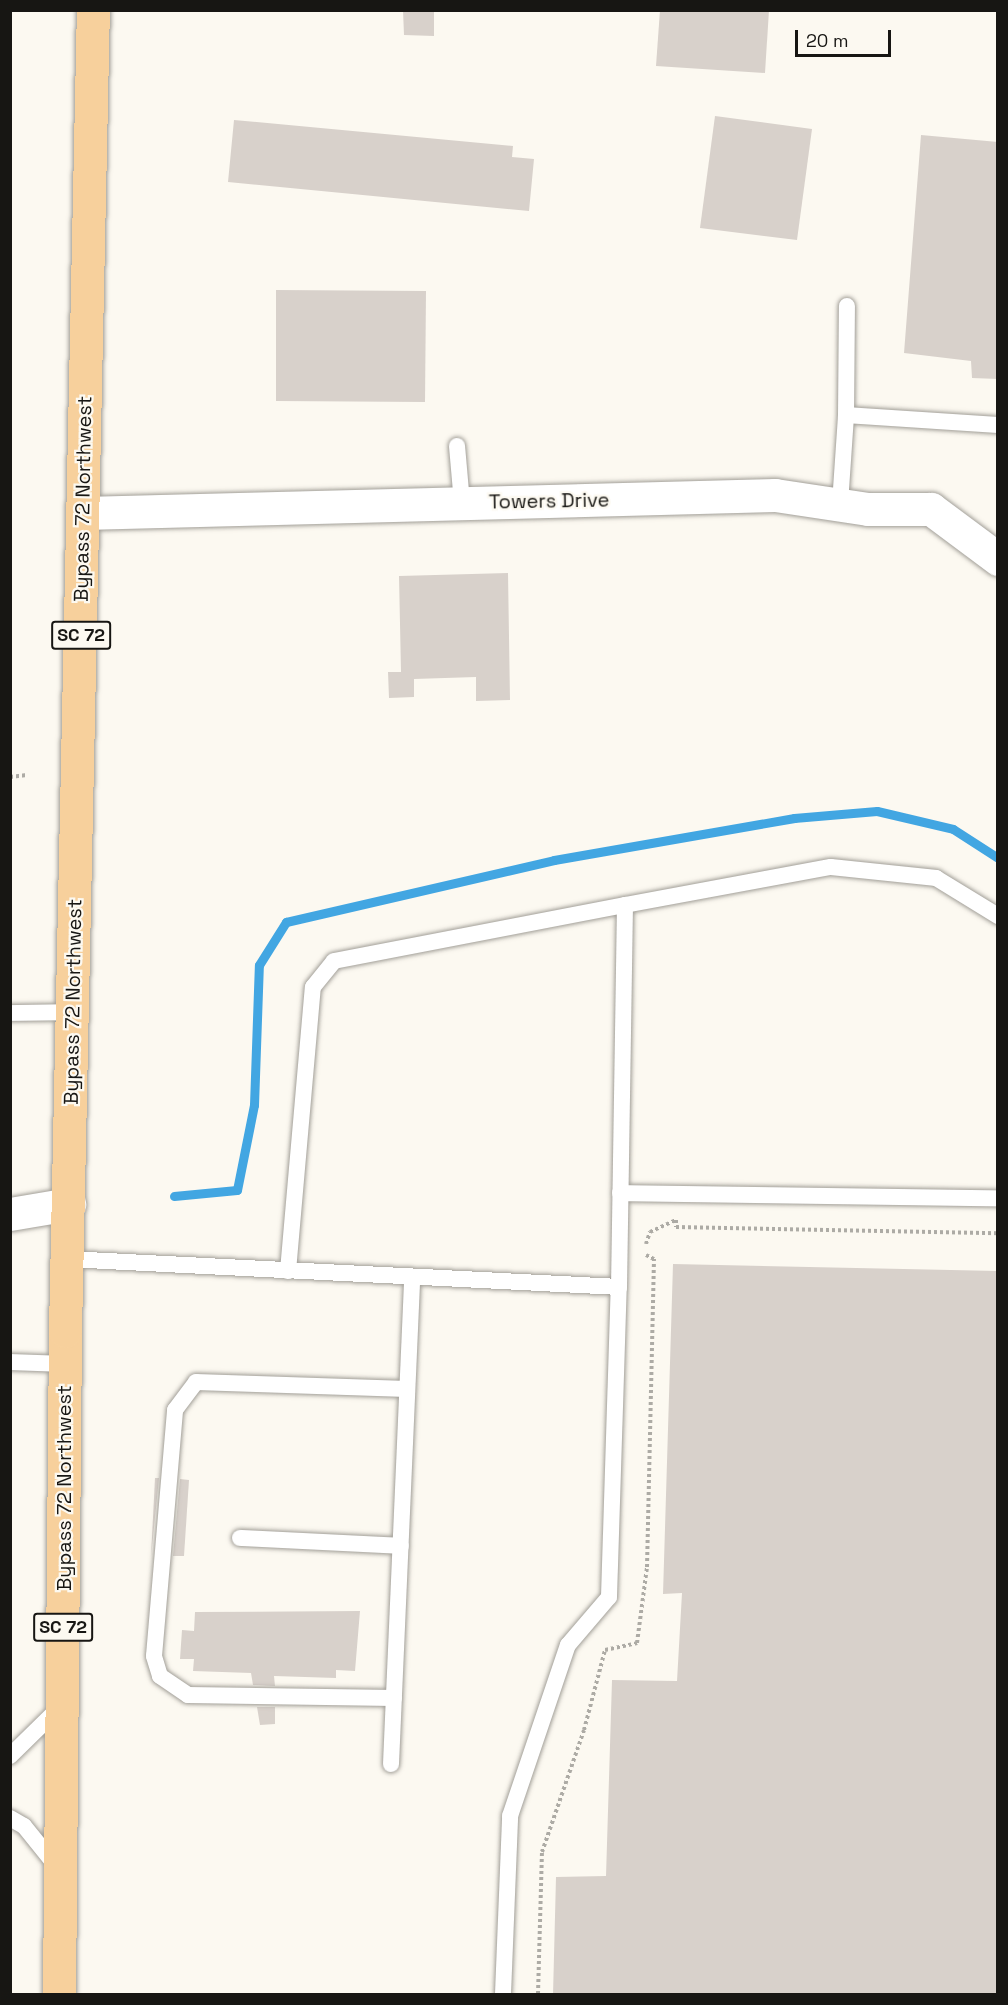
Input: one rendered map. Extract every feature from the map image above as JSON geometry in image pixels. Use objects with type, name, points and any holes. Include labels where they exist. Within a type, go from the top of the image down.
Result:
[{"type":"highway","name":"Bypass 72 Northwest","points":[[59,1995],[65,1364],[93,10]]},
{"type":"street","name":"Towers Drive","points":[[83,513],[775,495],[840,504],[931,509],[998,559]]},
{"type":"street","points":[[10,1214],[69,1204]]},
{"type":"lane","points":[[840,504],[846,415],[847,306]]},
{"type":"lane","points":[[846,415],[998,425]]},
{"type":"lane","points":[[457,446],[462,503]]},
{"type":"lane","points":[[288,1271],[313,987],[334,961],[831,867],[936,878],[998,916]]},
{"type":"lane","points":[[503,1995],[510,1816],[568,1645],[609,1597],[619,1287],[625,906]]},
{"type":"lane","points":[[10,1013],[73,1012]]},
{"type":"lane","points":[[621,1193],[998,1198]]},
{"type":"lane","points":[[67,1259],[619,1287]]},
{"type":"lane","points":[[391,1764],[412,1277]]},
{"type":"lane","points":[[10,1362],[65,1364]]},
{"type":"lane","points":[[394,1698],[188,1695],[160,1676],[154,1656],[175,1410],[196,1382],[225,1381],[407,1389]]},
{"type":"lane","points":[[240,1538],[401,1546]]},
{"type":"lane","points":[[10,1756],[63,1705]]},
{"type":"lane","points":[[10,1818],[24,1826],[61,1873]]},
{"type":"path","points":[[10,777],[27,775]]},
{"type":"path","points":[[538,1995],[542,1852],[584,1730],[605,1650],[636,1643],[638,1632],[647,1568],[654,1259],[646,1257],[650,1232],[676,1220],[676,1227],[998,1233]]},
{"type":"building","points":[[403,10],[434,10],[434,36],[404,35]]},
{"type":"building","points":[[660,10],[769,10],[765,73],[656,66]]},
{"type":"building","points":[[715,116],[812,129],[797,240],[700,228]]},
{"type":"building","points":[[234,120],[513,146],[512,157],[534,159],[529,211],[228,182]]},
{"type":"building","points":[[921,135],[998,142],[998,379],[972,378],[971,361],[904,353]]},
{"type":"building","points":[[276,290],[426,291],[425,402],[276,401]]},
{"type":"building","points":[[508,573],[510,700],[476,701],[476,677],[414,679],[414,697],[389,698],[388,672],[401,672],[399,576]]},
{"type":"building","points":[[673,1264],[998,1271],[998,1995],[553,1995],[556,1877],[606,1876],[612,1680],[677,1681],[682,1593],[663,1594]]},
{"type":"building","points":[[155,1478],[159,1478],[151,1557]]},
{"type":"building","points":[[180,1479],[189,1480],[184,1556],[173,1556]]},
{"type":"building","points":[[360,1611],[355,1671],[336,1670],[336,1678],[274,1676],[275,1686],[253,1685],[251,1673],[193,1671],[194,1659],[180,1659],[182,1630],[194,1631],[195,1612]]},
{"type":"building","points":[[257,1707],[275,1707],[275,1724],[260,1725]]},
{"type":"waterway","points":[[174,1196],[237,1190],[254,1105],[259,965],[286,922],[554,860],[794,818],[877,811],[953,829],[998,858]]}]
